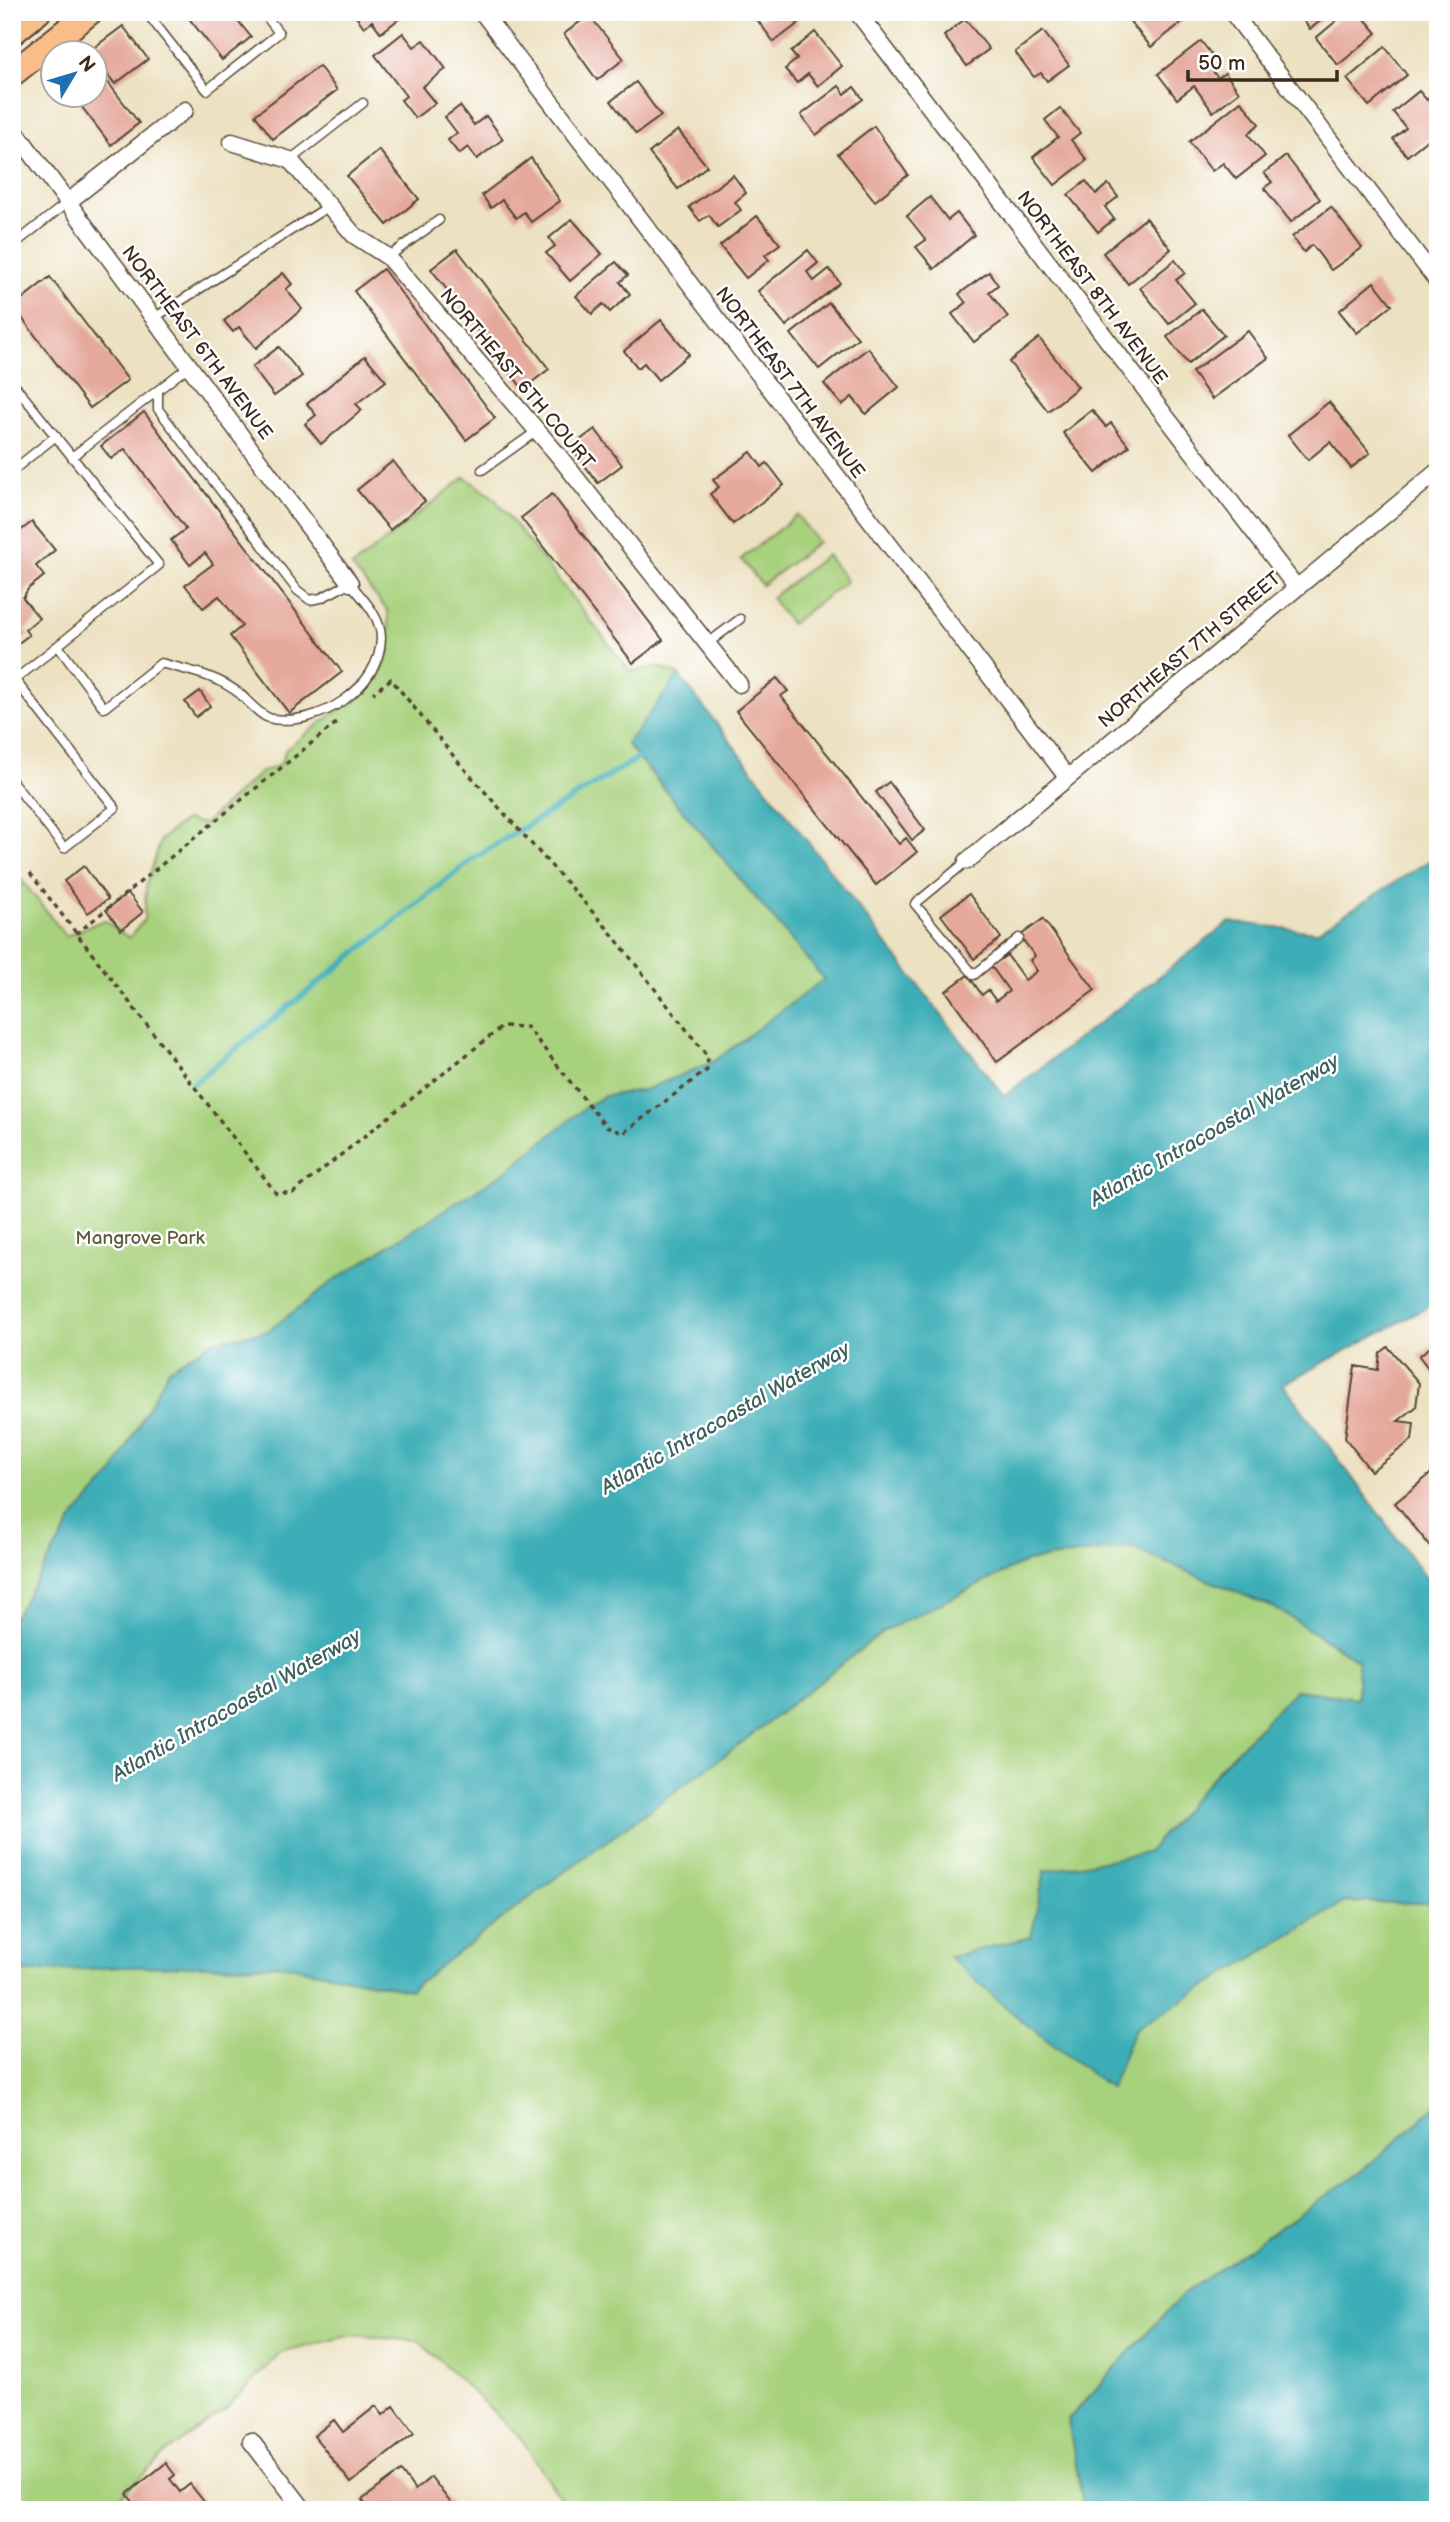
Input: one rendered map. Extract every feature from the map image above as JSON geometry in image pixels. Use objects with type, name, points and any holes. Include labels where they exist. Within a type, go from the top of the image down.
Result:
[{"type":"main road","points":[[12,33],[38,12]]},
{"type":"main road","points":[[12,75],[90,12]]},
{"type":"street","name":"NORTHEAST 7TH AVENUE","points":[[482,12],[1066,777]]},
{"type":"street","name":"NORTHEAST 8TH AVENUE","points":[[857,12],[1296,587]]},
{"type":"street","points":[[1232,12],[1438,282]]},
{"type":"street","points":[[68,202],[185,110]]},
{"type":"street","name":"NORTHEAST 6TH AVENUE","points":[[12,127],[350,583]]},
{"type":"street","points":[[232,142],[290,160]]},
{"type":"street","name":"NORTHEAST 6TH COURT","points":[[290,160],[354,235],[388,257],[537,431],[740,684]]},
{"type":"street","name":"NORTHEAST 7TH STREET","points":[[967,861],[1438,471]]},
{"type":"street","points":[[251,2441],[304,2510]]},
{"type":"lane","points":[[146,12],[206,90],[279,33],[263,12]]},
{"type":"lane","points":[[290,160],[363,103]]},
{"type":"lane","points":[[12,246],[68,202]]},
{"type":"lane","points":[[154,318],[329,206]]},
{"type":"lane","points":[[388,257],[439,220]]},
{"type":"lane","points":[[72,457],[189,366]]},
{"type":"lane","points":[[12,382],[159,565],[14,681],[115,808],[64,848],[12,781]]},
{"type":"lane","points":[[58,646],[104,708],[161,663],[225,681],[270,719],[301,719],[331,709],[355,691],[376,662],[381,636],[372,610],[350,583],[321,598],[310,600],[297,590],[158,409],[158,391]]},
{"type":"lane","points":[[482,470],[537,431]]},
{"type":"lane","points":[[12,471],[56,436]]},
{"type":"lane","points":[[708,643],[740,619]]},
{"type":"lane","points":[[967,861],[915,904],[974,975],[1019,938]]},
{"type":"path","points":[[30,873],[276,1192],[293,1193],[503,1026],[527,1027],[606,1127],[623,1133],[707,1070],[708,1057],[607,928],[460,764],[391,680],[369,697]]},
{"type":"path","points":[[76,934],[347,715]]},
{"type":"green space","name":"Mangrove Park","points":[[465,477],[494,498],[630,671],[659,667],[679,675],[627,745],[824,979],[714,1062],[644,1090],[605,1096],[588,1105],[506,1171],[335,1280],[268,1331],[214,1341],[169,1369],[112,1475],[75,1516],[12,1621],[12,868],[66,936],[104,920],[129,938],[144,920],[146,887],[161,839],[185,820],[204,824],[261,772],[280,765],[286,749],[378,680],[389,653],[388,611],[352,567]]},
{"type":"green space","points":[[797,515],[818,542],[762,585],[741,559]]},
{"type":"green space","points":[[827,555],[847,581],[791,624],[771,598]]},
{"type":"green space","points":[[1129,1547],[1275,1608],[1358,1661],[1357,1698],[1296,1690],[1225,1762],[1147,1853],[1045,1871],[1031,1937],[949,1957],[1135,2029],[1345,1902],[1438,1903],[1438,2104],[1361,2172],[1184,2293],[1068,2419],[1084,2510],[568,2510],[521,2438],[419,2341],[352,2335],[281,2353],[227,2408],[166,2453],[106,2510],[29,2510],[12,2497],[12,1973],[122,1967],[283,1965],[409,1990],[542,1888],[736,1747],[884,1631],[1027,1561]]},
{"type":"water","name":"Atlantic Intracoastal Waterway","points":[[679,675],[1004,1096],[1230,922],[1316,932],[1438,855],[1438,1302],[1283,1384],[1438,1594],[1438,1903],[1345,1902],[1135,2029],[1110,2088],[1022,2021],[949,1957],[1031,1937],[1045,1871],[1147,1853],[1225,1762],[1296,1690],[1357,1698],[1358,1660],[1275,1608],[1129,1547],[1027,1561],[884,1631],[736,1747],[542,1888],[409,1990],[283,1965],[122,1967],[12,1973],[12,1621],[75,1516],[112,1475],[169,1369],[214,1341],[268,1331],[335,1280],[506,1171],[588,1105],[605,1096],[644,1090],[713,1062],[824,979],[627,744]]},
{"type":"water","points":[[1438,2104],[1438,2510],[1084,2510],[1068,2420],[1184,2293],[1361,2172]]},
{"type":"building","points":[[184,12],[231,12],[251,37],[222,60]]},
{"type":"building","points":[[353,12],[405,14],[381,33],[372,21],[364,27]]},
{"type":"building","points":[[761,12],[791,12],[799,23],[774,42],[758,21],[764,17]]},
{"type":"building","points":[[1136,12],[1182,12],[1187,18],[1151,47],[1128,19]]},
{"type":"building","points":[[1297,12],[1332,12],[1310,29]]},
{"type":"building","points":[[1347,12],[1359,12],[1377,33],[1338,65],[1316,38]]},
{"type":"building","points":[[589,15],[624,59],[597,80],[564,34]]},
{"type":"building","points":[[965,19],[989,49],[967,66],[944,36]]},
{"type":"building","points":[[123,26],[148,59],[115,84],[108,75],[107,38]]},
{"type":"building","points":[[1043,31],[1069,65],[1047,81],[1041,73],[1034,77],[1015,52]]},
{"type":"building","points":[[815,32],[842,66],[818,86],[808,74],[797,83],[785,69],[797,59],[791,52]]},
{"type":"building","points":[[403,33],[414,47],[424,40],[446,69],[422,87],[435,103],[415,118],[401,100],[406,96],[375,55]]},
{"type":"building","points":[[1201,41],[1214,58],[1207,64],[1218,78],[1225,73],[1239,92],[1213,112],[1194,86],[1177,99],[1158,74]]},
{"type":"building","points":[[1385,47],[1407,75],[1369,106],[1347,79]]},
{"type":"building","points":[[319,66],[337,90],[273,139],[255,115]]},
{"type":"building","points":[[108,82],[139,123],[111,145],[83,108],[108,108]]},
{"type":"building","points":[[636,82],[661,116],[636,134],[611,101]]},
{"type":"building","points":[[839,86],[845,94],[854,87],[863,99],[816,135],[801,115]]},
{"type":"building","points":[[1419,91],[1427,100],[1433,95],[1438,101],[1438,131],[1407,156],[1393,139],[1406,128],[1393,112]]},
{"type":"building","points":[[1241,101],[1259,124],[1248,134],[1265,156],[1236,179],[1223,163],[1212,171],[1189,142]]},
{"type":"building","points":[[460,106],[474,125],[486,116],[503,139],[477,159],[468,147],[459,154],[448,140],[457,133],[445,117]]},
{"type":"building","points":[[1060,108],[1080,133],[1071,140],[1087,160],[1055,185],[1033,157],[1058,137],[1045,120]]},
{"type":"building","points":[[874,126],[908,175],[875,201],[838,154]]},
{"type":"building","points":[[678,130],[707,166],[678,189],[649,153]]},
{"type":"building","points":[[379,150],[419,199],[387,225],[347,176]]},
{"type":"building","points":[[1286,156],[1320,199],[1291,222],[1264,188],[1272,182],[1264,173]]},
{"type":"building","points":[[531,158],[560,201],[531,222],[524,212],[516,218],[502,200],[491,208],[482,195]]},
{"type":"building","points":[[733,175],[746,193],[735,202],[741,210],[718,227],[709,215],[700,221],[689,207]]},
{"type":"building","points":[[1086,181],[1096,194],[1108,184],[1118,197],[1105,207],[1114,219],[1098,232],[1068,195]]},
{"type":"building","points":[[930,197],[948,220],[957,213],[974,235],[934,269],[916,247],[926,240],[907,216]]},
{"type":"building","points":[[1331,207],[1362,248],[1331,270],[1312,245],[1304,252],[1292,237]]},
{"type":"building","points":[[757,216],[780,244],[765,255],[769,260],[746,278],[720,246]]},
{"type":"building","points":[[1146,218],[1171,249],[1128,284],[1103,253]]},
{"type":"building","points":[[572,219],[602,254],[570,281],[546,253],[555,246],[549,238]]},
{"type":"building","points":[[457,249],[549,369],[523,389],[431,269]]},
{"type":"building","points":[[808,250],[818,263],[807,272],[814,281],[829,269],[840,283],[786,326],[758,291]]},
{"type":"building","points":[[1175,260],[1185,273],[1176,280],[1195,303],[1169,324],[1140,288]]},
{"type":"building","points":[[616,262],[628,275],[620,282],[630,294],[610,312],[603,304],[592,314],[576,296]]},
{"type":"building","points":[[383,269],[495,418],[466,440],[354,291]]},
{"type":"building","points":[[989,272],[998,285],[989,292],[1008,317],[974,342],[952,314],[966,303],[959,294]]},
{"type":"building","points":[[283,273],[292,284],[286,289],[302,309],[256,348],[239,327],[233,332],[224,321]]},
{"type":"building","points":[[50,277],[128,380],[90,408],[13,306]]},
{"type":"building","points":[[1374,282],[1392,305],[1357,333],[1339,311]]},
{"type":"building","points":[[829,303],[858,338],[819,369],[791,334]]},
{"type":"building","points":[[1202,309],[1224,335],[1188,364],[1167,337]]},
{"type":"building","points":[[661,320],[689,354],[658,380],[644,363],[638,368],[624,351]]},
{"type":"building","points":[[1248,331],[1268,358],[1212,399],[1192,372]]},
{"type":"building","points":[[1039,338],[1078,387],[1048,411],[1009,362]]},
{"type":"building","points":[[279,347],[302,376],[274,396],[252,367]]},
{"type":"building","points":[[868,348],[899,387],[866,414],[852,397],[842,405],[824,384]]},
{"type":"building","points":[[365,356],[386,381],[356,404],[362,410],[321,444],[305,424],[316,415],[307,404]]},
{"type":"building","points":[[1329,402],[1370,453],[1351,468],[1330,442],[1308,460],[1288,435]]},
{"type":"building","points":[[1092,410],[1106,427],[1111,423],[1129,446],[1096,473],[1063,433]]},
{"type":"building","points":[[144,412],[342,672],[289,713],[230,636],[242,626],[219,596],[203,608],[185,585],[213,564],[205,553],[190,565],[171,540],[186,529],[125,449],[111,459],[101,446]]},
{"type":"building","points":[[595,429],[622,465],[598,483],[571,447]]},
{"type":"building","points":[[751,452],[762,467],[767,463],[784,485],[733,524],[710,494],[719,487],[713,480]]},
{"type":"building","points":[[393,461],[425,501],[390,530],[357,490]]},
{"type":"building","points":[[552,494],[663,640],[633,663],[521,518]]},
{"type":"building","points":[[32,522],[55,550],[36,566],[44,576],[28,589],[23,598],[39,618],[25,630],[29,635],[12,648],[12,537]]},
{"type":"building","points":[[777,678],[788,691],[781,696],[899,844],[906,838],[917,852],[876,885],[736,711]]},
{"type":"building","points":[[200,691],[210,706],[196,717],[185,702]]},
{"type":"building","points":[[889,782],[925,830],[912,840],[876,792]]},
{"type":"building","points":[[84,866],[108,899],[88,913],[64,881]]},
{"type":"building","points":[[128,893],[143,912],[121,930],[106,910]]},
{"type":"building","points":[[969,894],[1001,938],[974,959],[941,915]]},
{"type":"building","points":[[1043,919],[1095,990],[997,1062],[946,991],[968,975],[982,995],[988,990],[996,1001],[1009,991],[991,966],[1007,955],[1025,980],[1037,971],[1030,960],[1035,956],[1020,936]]},
{"type":"building","points":[[1438,1341],[1438,1375],[1435,1377],[1419,1356]]},
{"type":"building","points":[[1388,1347],[1419,1383],[1416,1407],[1398,1421],[1414,1423],[1412,1440],[1371,1471],[1345,1438],[1355,1366],[1378,1370],[1380,1353]]},
{"type":"building","points":[[1433,1472],[1438,1478],[1438,1556],[1395,1503]]},
{"type":"building","points":[[376,2406],[383,2415],[394,2406],[414,2433],[351,2483],[314,2436],[334,2420],[343,2432]]},
{"type":"building","points":[[166,2463],[175,2475],[170,2479],[180,2492],[190,2484],[209,2508],[139,2510],[127,2494]]},
{"type":"building","points":[[401,2471],[415,2490],[431,2477],[456,2510],[370,2510],[362,2500]]},
{"type":"waterway","points":[[192,1084],[474,858],[638,758]]}]
